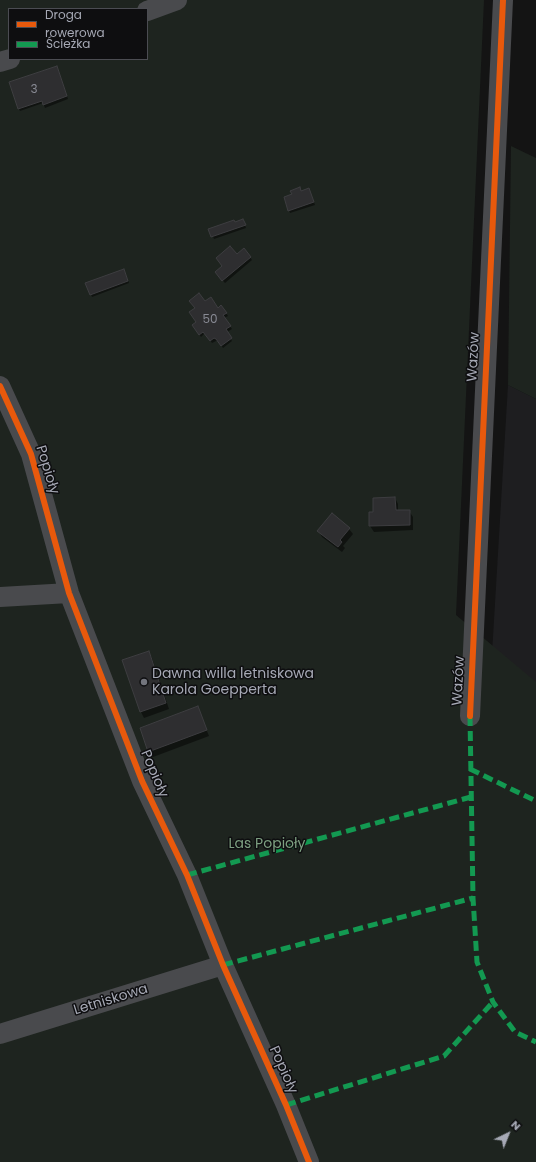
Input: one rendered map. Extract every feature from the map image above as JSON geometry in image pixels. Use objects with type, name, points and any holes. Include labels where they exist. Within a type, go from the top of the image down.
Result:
[{"type":"street","points":[[148,11],[177,0]]},
{"type":"street","name":"Wazów","points":[[470,716],[503,0]]},
{"type":"street","name":"Popioły","points":[[0,386],[31,454],[69,593],[142,781],[187,875],[223,966],[286,1105],[308,1162]]},
{"type":"street","points":[[0,597],[69,593]]},
{"type":"street","name":"Letniskowa","points":[[0,1034],[223,966]]},
{"type":"shaded area","points":[[508,385],[536,399],[536,744],[488,721]]},
{"type":"green space","name":"Las Popioły","points":[[0,0],[484,0],[456,615],[536,682],[536,1162],[0,1162]]},
{"type":"green space","points":[[511,146],[536,158],[536,399],[508,385]]},
{"type":"building","points":[[57,66],[67,96],[43,105],[42,101],[18,109],[9,82]]},
{"type":"building","points":[[300,187],[301,191],[309,188],[314,202],[288,211],[284,197],[292,194],[290,191]]},
{"type":"building","points":[[243,219],[246,225],[211,237],[208,229],[234,220],[235,222]]},
{"type":"building","points":[[230,246],[237,254],[244,248],[251,257],[222,281],[215,272],[222,266],[216,258]]},
{"type":"building","points":[[124,269],[128,281],[90,295],[85,283]]},
{"type":"building","points":[[199,293],[205,301],[211,297],[218,308],[221,305],[227,313],[223,315],[231,326],[226,329],[232,338],[221,346],[214,338],[210,341],[203,332],[199,335],[192,325],[196,322],[189,312],[195,308],[189,301]]},
{"type":"building","points":[[395,497],[396,510],[410,510],[410,525],[369,526],[369,512],[373,512],[373,498]]},
{"type":"building","points":[[332,513],[350,528],[340,540],[342,542],[338,547],[317,531]]},
{"type":"building","name":"Dawna willa letniskowa Karola Goepperta","points":[[149,651],[166,703],[140,712],[122,660]]},
{"type":"building","points":[[198,706],[207,730],[148,752],[140,728]]},
{"type":"marked path","points":[[470,716],[473,898],[477,962],[493,1002],[515,1032],[536,1042]]},
{"type":"marked path","points":[[470,769],[536,801]]},
{"type":"marked path","points":[[187,875],[471,797]]},
{"type":"marked path","points":[[223,965],[473,898]]},
{"type":"marked path","points":[[286,1105],[444,1056],[493,1002]]},
{"type":"cycle path","points":[[470,716],[503,0]]},
{"type":"cycle path","points":[[0,386],[31,454],[69,593],[142,781],[187,875],[223,965],[286,1105],[309,1162]]},
{"type":"place","name":"Dawna willa letniskowa Karola Goepperta","points":[[144,682]]}]
